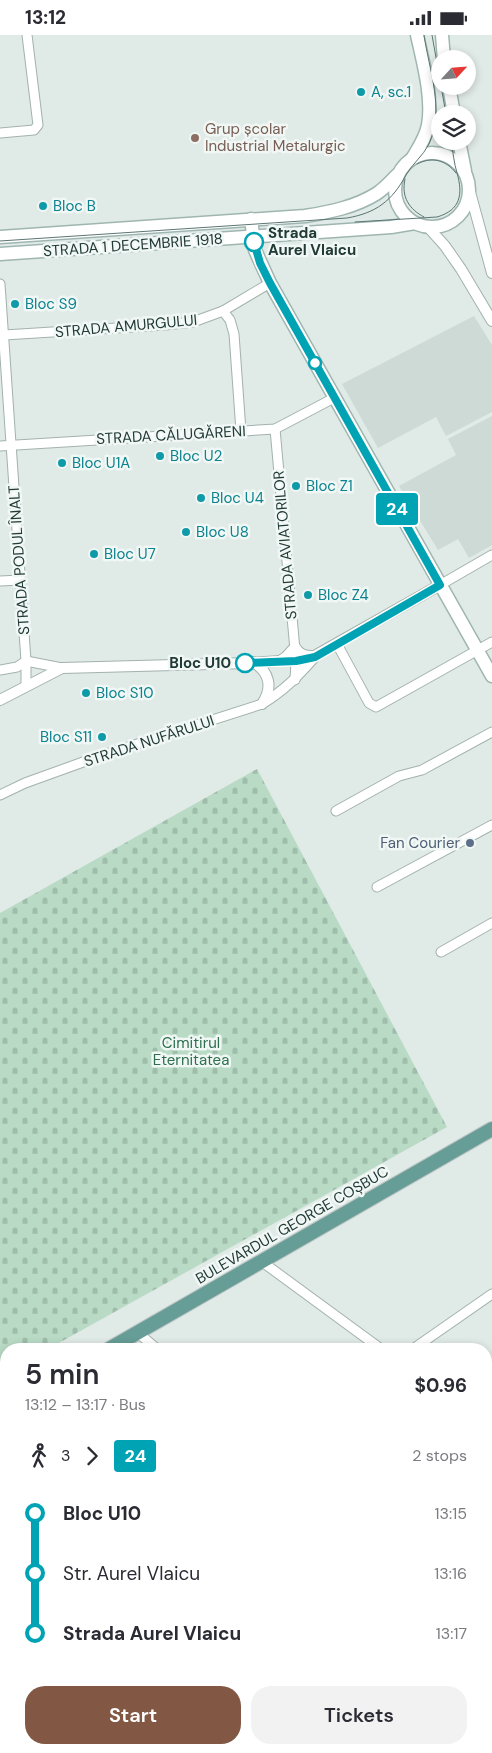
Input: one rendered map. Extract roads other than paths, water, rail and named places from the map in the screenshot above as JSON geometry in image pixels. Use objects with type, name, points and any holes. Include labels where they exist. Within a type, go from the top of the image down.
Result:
[{"type":"main road","points":[[417,35],[429,108],[428,126],[422,143],[413,157],[397,175],[395,192],[397,202],[402,211],[415,223],[428,227],[437,227],[453,221],[465,209],[470,192],[461,150]]},
{"type":"main road","points":[[442,35],[443,50]]},
{"type":"main road","points":[[413,157],[424,153],[440,153],[455,160],[465,171]]},
{"type":"main road","name":"STRADA 1 DECEMBRIE 1918","points":[[0,237],[305,216],[332,212],[354,205],[377,193],[397,175]]},
{"type":"main road","points":[[251,219],[255,250],[270,283],[492,676]]},
{"type":"main road","name":"STRADA 1 DECEMBRIE 1918","points":[[0,254],[391,227],[415,223]]},
{"type":"main road","name":"BULEVARDUL GEORGE COȘBUC","points":[[119,1343],[492,1129]]},
{"type":"street","points":[[0,133],[34,130],[38,125],[27,35]]},
{"type":"street","points":[[470,192],[492,273]]},
{"type":"street","points":[[428,227],[445,246],[461,269],[492,321]]},
{"type":"street","name":"STRADA AMURGULUI","points":[[4,335],[193,322],[223,311],[270,283]]},
{"type":"street","name":"STRADA PODUL ÎNALT","points":[[0,284],[26,661],[26,686]]},
{"type":"street","points":[[223,311],[230,320],[234,333],[241,431]]},
{"type":"street","name":"STRADA CĂLUGĂRENI","points":[[0,446],[275,429],[334,398]]},
{"type":"street","name":"STRADA AVIATORILOR","points":[[275,429],[296,661]]},
{"type":"street","points":[[0,670],[17,667],[26,661],[62,668],[296,661],[315,657],[492,555]]},
{"type":"street","points":[[0,581],[20,580]]},
{"type":"street","points":[[337,644],[369,703],[376,707],[492,643]]},
{"type":"street","points":[[278,661],[286,657],[295,647],[304,656],[315,657]]},
{"type":"street","name":"STRADA NUFĂRULUI","points":[[0,795],[25,783],[97,757],[262,704],[277,695],[295,680],[315,657]]},
{"type":"street","points":[[295,680],[296,661]]},
{"type":"street","points":[[253,662],[263,669],[268,680],[268,692],[262,704]]},
{"type":"street","points":[[0,700],[62,668]]},
{"type":"street","points":[[336,811],[399,776],[422,770],[492,731]]},
{"type":"street","points":[[377,887],[492,825]]},
{"type":"street","points":[[441,952],[492,923]]},
{"type":"street","points":[[261,1261],[373,1343]]},
{"type":"street","points":[[421,1343],[492,1294]]},
{"type":"street","points":[[138,1332],[151,1343]]},
{"type":"tram line","points":[[0,241],[347,218],[375,209],[395,192],[408,171],[427,148],[434,131],[436,104],[424,35]]},
{"type":"tram line","points":[[432,35],[435,50]]},
{"type":"tram line","points":[[443,95],[444,105]]},
{"type":"tram line","points":[[355,222],[437,217],[451,210],[455,206],[460,194],[452,150]]},
{"type":"tram line","points":[[417,164],[428,160],[443,162],[456,173]]},
{"type":"tram line","points":[[405,179],[404,191],[407,202],[424,217]]},
{"type":"place","name":"A, sc.1","points":[[361,92]]},
{"type":"place","name":"Grup școlar Industrial Metalurgic","points":[[195,138]]},
{"type":"place","name":"Bloc B","points":[[43,206]]},
{"type":"place","name":"Strada Aurel Vlaicu","points":[[254,242]]},
{"type":"place","name":"Bloc S9","points":[[15,304]]},
{"type":"place","name":"Bloc U2","points":[[160,456]]},
{"type":"place","name":"Bloc U1A","points":[[62,463]]},
{"type":"place","name":"Bloc Z1","points":[[296,486]]},
{"type":"place","name":"Bloc U4","points":[[201,498]]},
{"type":"place","name":"Bloc U8","points":[[186,532]]},
{"type":"place","name":"Bloc U7","points":[[94,554]]},
{"type":"place","name":"Bloc Z4","points":[[308,595]]},
{"type":"place","name":"Bloc U10","points":[[245,663]]},
{"type":"place","name":"Bloc S10","points":[[86,693]]},
{"type":"place","name":"Bloc S11","points":[[102,737]]},
{"type":"place","name":"Fan Courier","points":[[470,843]]},
{"type":"park label","name":"Cimitirul Eternitatea","points":[[191,1052]]}]
